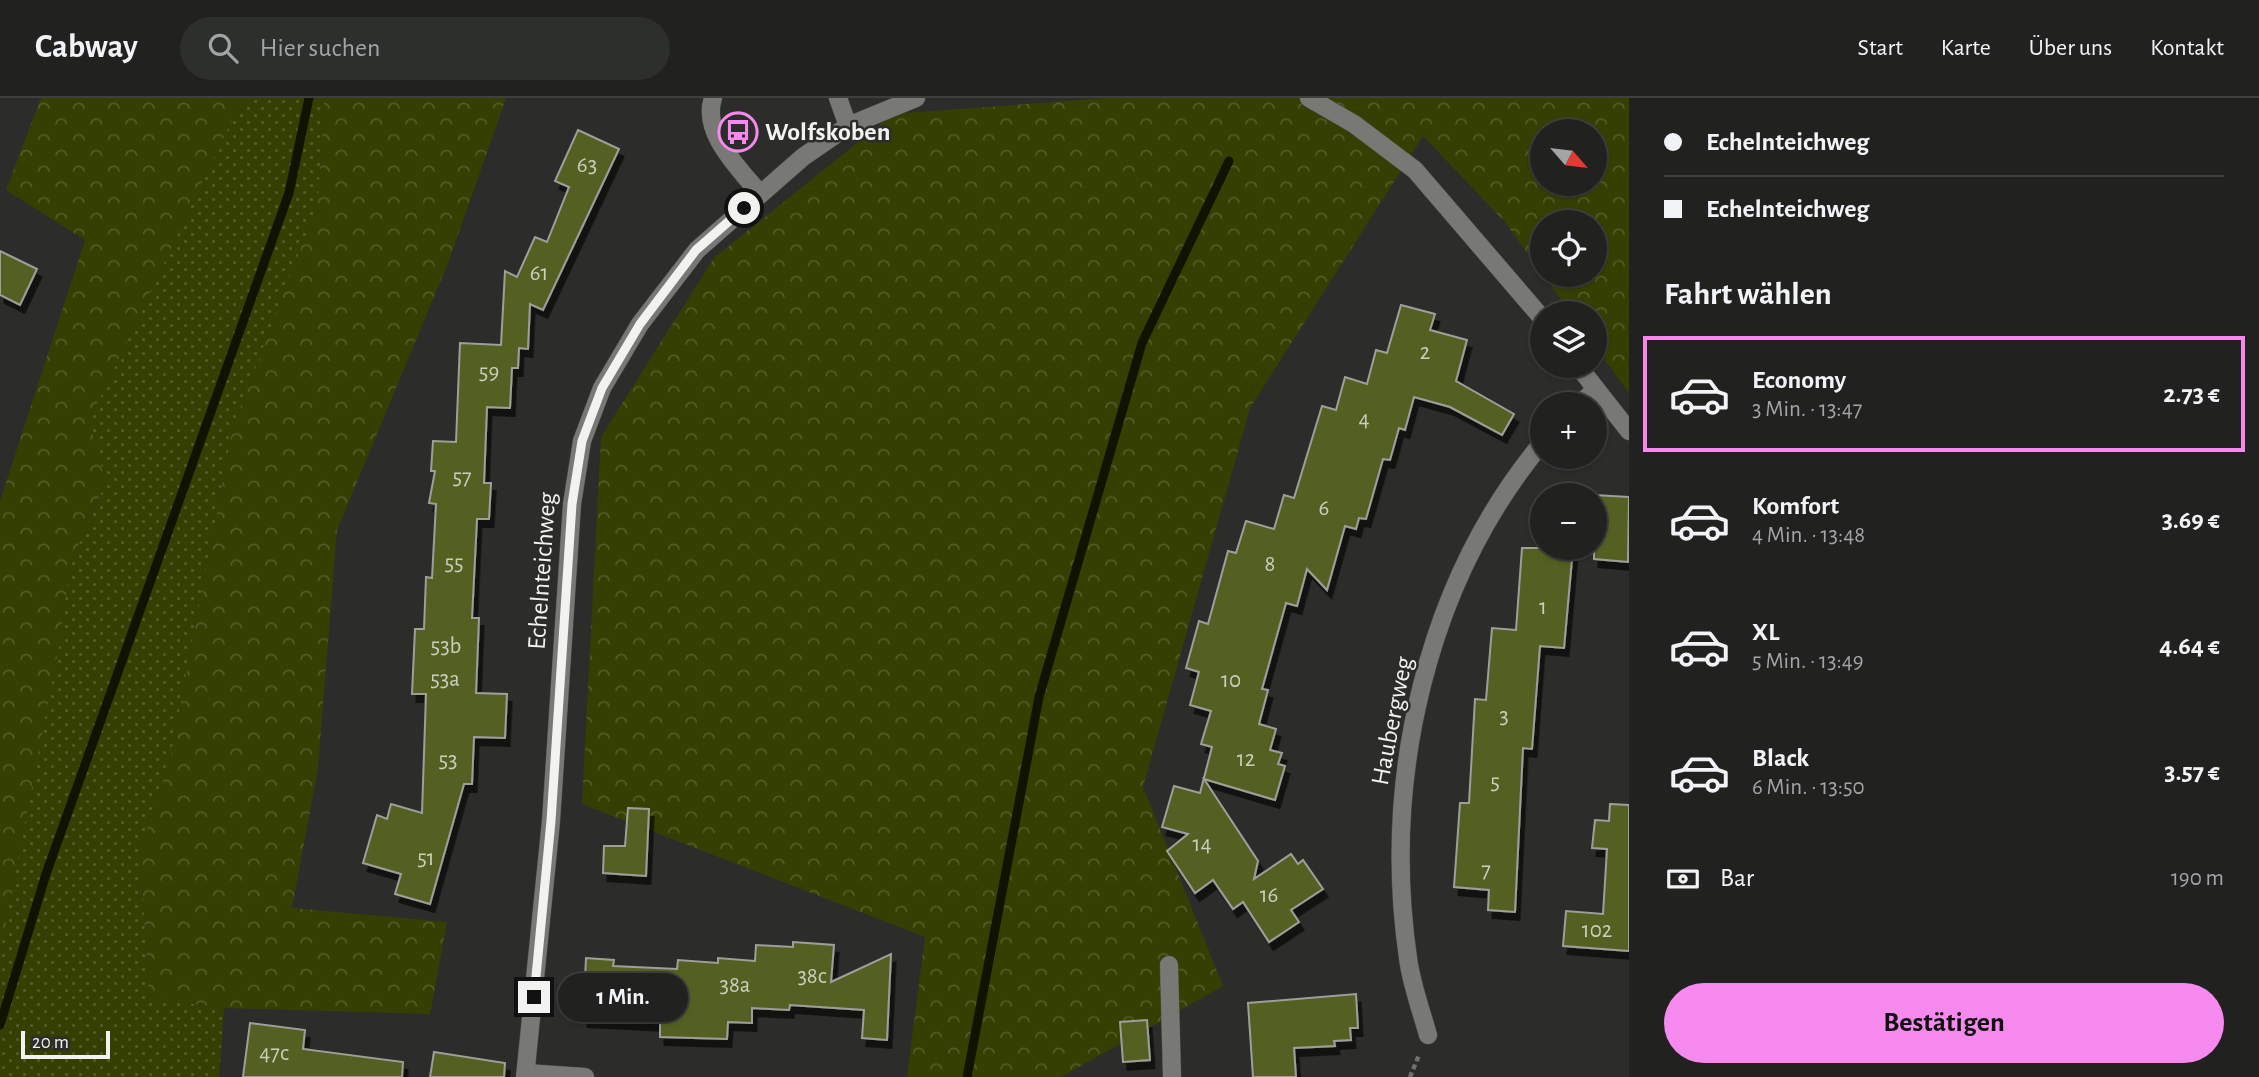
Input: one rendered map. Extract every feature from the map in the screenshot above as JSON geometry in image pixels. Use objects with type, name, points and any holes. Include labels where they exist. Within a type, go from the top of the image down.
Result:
[{"type":"street","points":[[713,98],[713,129],[723,148],[760,194]]},
{"type":"street","points":[[838,98],[848,126]]},
{"type":"street","name":"Echelnteichweg","points":[[585,1077],[526,1075],[551,821],[572,504],[582,441],[602,388],[640,324],[696,250],[803,157],[848,126],[916,98]]},
{"type":"street","points":[[1309,98],[1354,124],[1415,170],[1530,304]]},
{"type":"street","points":[[1588,378],[1629,431]]},
{"type":"street","points":[[1594,392],[1597,389]]},
{"type":"street","name":"Haubergweg","points":[[1427,1035],[1408,960],[1401,876],[1402,819],[1412,732],[1424,674],[1470,553],[1501,499],[1530,459]]},
{"type":"street","points":[[1169,965],[1172,1077]]},
{"type":"green space","points":[[41,98],[257,98],[233,118],[89,421],[106,481],[70,565],[58,651],[0,953],[0,501],[85,240],[6,190]]},
{"type":"green space","points":[[257,98],[318,98],[324,102],[318,203],[233,427],[169,765],[140,849],[149,998],[224,1008],[219,1077],[0,1077],[0,953],[31,779],[58,651],[70,565],[106,482],[89,421],[233,118]]},
{"type":"green space","points":[[318,98],[506,98],[448,263],[337,530],[318,768],[292,908],[447,922],[430,1014],[224,1008],[149,998],[140,849],[169,765],[233,427],[318,203],[324,102]]},
{"type":"green space","points":[[1108,98],[1629,98],[1629,393],[1607,363],[1607,301],[1562,301],[1552,287],[1607,287],[1607,210],[1530,210],[1530,256],[1505,222],[1423,136],[1250,408],[1143,787],[1223,986],[1061,1077],[907,1077],[925,937],[582,804],[601,437],[714,258],[893,114]]},
{"type":"building","points":[[578,130],[619,149],[543,310],[530,304],[528,349],[519,348],[518,368],[512,368],[510,408],[487,407],[484,483],[491,483],[489,519],[477,519],[472,618],[479,618],[476,693],[507,694],[505,738],[474,737],[472,784],[464,784],[430,904],[395,894],[401,874],[363,863],[377,815],[387,819],[391,804],[422,813],[426,694],[412,694],[415,629],[424,629],[426,577],[432,578],[436,504],[429,503],[435,471],[431,471],[433,441],[456,442],[460,343],[501,345],[505,271],[517,277],[535,237],[547,242],[569,187],[555,181]]},
{"type":"building","points":[[0,251],[37,269],[20,305],[0,295]]},
{"type":"building","points":[[1401,305],[1435,314],[1430,330],[1467,340],[1456,381],[1514,414],[1502,435],[1450,407],[1414,397],[1405,430],[1399,428],[1390,460],[1383,459],[1366,519],[1359,518],[1356,529],[1345,526],[1327,590],[1307,569],[1297,606],[1286,603],[1262,689],[1268,690],[1259,724],[1276,729],[1270,750],[1282,753],[1278,764],[1285,766],[1275,800],[1204,779],[1258,861],[1254,879],[1291,854],[1298,864],[1303,860],[1323,889],[1291,910],[1299,922],[1269,942],[1243,902],[1233,909],[1213,880],[1195,893],[1167,851],[1188,834],[1162,827],[1174,786],[1200,793],[1212,747],[1201,744],[1211,711],[1190,705],[1199,672],[1186,668],[1199,621],[1208,624],[1228,551],[1236,553],[1246,521],[1274,529],[1284,495],[1294,498],[1322,406],[1336,410],[1345,377],[1367,384],[1376,350],[1387,353]]},
{"type":"building","points":[[1607,496],[1629,497],[1628,562],[1605,560]]},
{"type":"building","points":[[1522,548],[1530,548],[1530,560],[1572,560],[1564,648],[1540,646],[1532,749],[1523,748],[1515,912],[1488,910],[1489,890],[1454,887],[1460,803],[1469,803],[1475,699],[1486,700],[1492,628],[1516,630]]},
{"type":"building","points":[[1610,804],[1629,805],[1629,951],[1563,946],[1566,911],[1603,914],[1607,849],[1592,848],[1595,820],[1609,821]]},
{"type":"building","points":[[628,808],[649,809],[646,876],[603,873],[604,846],[625,846]]},
{"type":"building","points":[[793,942],[834,945],[831,982],[891,954],[887,1040],[862,1038],[864,1010],[790,1005],[789,1010],[752,1008],[752,1023],[728,1022],[727,1039],[660,1037],[660,1023],[583,1019],[586,958],[614,960],[613,966],[677,969],[678,960],[718,963],[718,958],[755,961],[756,945],[793,947]]},
{"type":"building","points":[[1356,994],[1358,1028],[1350,1028],[1351,1040],[1334,1041],[1335,1046],[1294,1048],[1296,1077],[1253,1077],[1248,1003]]},
{"type":"building","points":[[1147,1020],[1150,1060],[1123,1062],[1120,1022]]},
{"type":"building","points":[[250,1023],[305,1030],[303,1049],[403,1062],[402,1077],[243,1077]]},
{"type":"building","points":[[434,1052],[505,1063],[504,1077],[430,1077]]},
{"type":"waterway","points":[[0,1025],[46,874],[289,193],[309,98]]},
{"type":"waterway","points":[[967,1077],[1039,697],[1142,343],[1229,161]]},
{"type":"place","name":"Wolfskoben","points":[[738,132]]},
{"type":"route","points":[[534,997],[551,821],[572,504],[582,441],[602,388],[640,324],[696,250],[744,208]]}]
